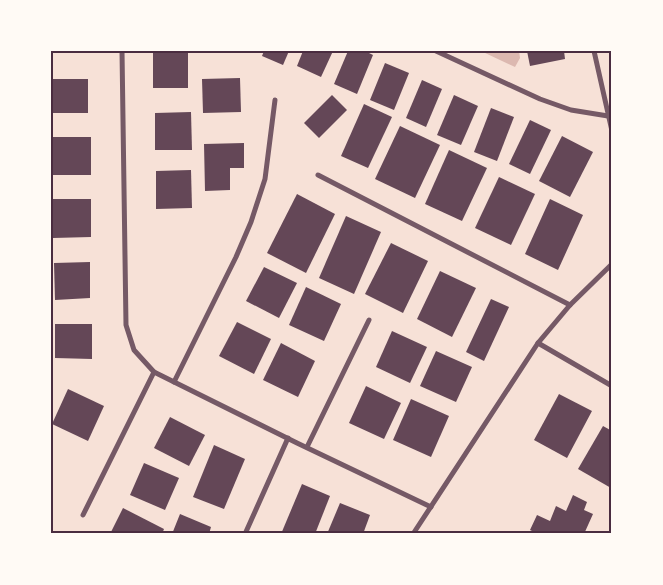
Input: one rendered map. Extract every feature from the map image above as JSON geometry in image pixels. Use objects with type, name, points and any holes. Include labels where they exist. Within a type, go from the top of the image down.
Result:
[{"type":"street","points":[[122,51],[126,325],[134,350],[154,372],[431,507]]},
{"type":"street","points":[[436,51],[571,110],[608,116]]},
{"type":"street","points":[[594,51],[612,131]]},
{"type":"street","points":[[174,382],[236,257],[251,222],[265,180],[275,100]]},
{"type":"street","points":[[318,175],[570,305]]},
{"type":"street","points":[[414,534],[538,343],[570,305],[612,264]]},
{"type":"street","points":[[307,447],[368,320]]},
{"type":"street","points":[[538,343],[612,386]]},
{"type":"street","points":[[83,515],[154,372]]},
{"type":"street","points":[[245,534],[288,438]]},
{"type":"shaded area","points":[[519,51],[520,58],[515,67],[483,52]]},
{"type":"building","points":[[264,51],[289,51],[283,65],[262,56]]},
{"type":"building","points":[[303,51],[333,51],[321,77],[297,66]]},
{"type":"building","points":[[348,51],[365,51],[373,55],[357,94],[334,84]]},
{"type":"building","points":[[527,51],[564,51],[565,59],[530,66]]},
{"type":"building","points":[[153,52],[188,52],[188,88],[153,88]]},
{"type":"building","points":[[385,63],[409,73],[394,110],[370,100]]},
{"type":"building","points":[[240,78],[241,112],[203,113],[202,79]]},
{"type":"building","points":[[51,79],[88,79],[88,113],[51,113]]},
{"type":"building","points":[[422,80],[442,89],[426,127],[406,118]]},
{"type":"building","points":[[332,95],[347,110],[319,138],[304,123]]},
{"type":"building","points":[[454,95],[478,106],[461,145],[437,135]]},
{"type":"building","points":[[364,104],[392,117],[368,168],[341,156]]},
{"type":"building","points":[[491,108],[514,117],[497,161],[474,152]]},
{"type":"building","points":[[191,112],[192,150],[155,150],[155,113]]},
{"type":"building","points":[[530,120],[551,130],[530,174],[509,164]]},
{"type":"building","points":[[400,126],[440,145],[415,198],[375,179]]},
{"type":"building","points":[[562,136],[593,152],[570,197],[539,181]]},
{"type":"building","points":[[51,137],[91,137],[91,175],[51,175]]},
{"type":"building","points":[[244,143],[244,168],[230,168],[230,190],[205,191],[204,144]]},
{"type":"building","points":[[449,150],[487,168],[462,221],[425,204]]},
{"type":"building","points":[[191,170],[192,208],[156,209],[156,171]]},
{"type":"building","points":[[499,177],[535,194],[511,245],[475,228]]},
{"type":"building","points":[[297,194],[335,214],[306,273],[267,253]]},
{"type":"building","points":[[53,199],[91,199],[91,237],[53,238]]},
{"type":"building","points":[[550,199],[583,215],[558,270],[525,254]]},
{"type":"building","points":[[346,216],[381,232],[354,294],[319,278]]},
{"type":"building","points":[[391,243],[428,261],[403,313],[365,294]]},
{"type":"building","points":[[90,262],[90,298],[55,300],[54,263]]},
{"type":"building","points":[[264,267],[297,283],[279,318],[246,301]]},
{"type":"building","points":[[440,271],[476,288],[452,337],[417,319]]},
{"type":"building","points":[[306,287],[341,304],[324,341],[289,325]]},
{"type":"building","points":[[491,299],[509,307],[484,361],[466,352]]},
{"type":"building","points":[[237,322],[271,339],[254,374],[219,356]]},
{"type":"building","points":[[55,324],[92,324],[92,359],[55,358]]},
{"type":"building","points":[[392,331],[427,347],[410,383],[376,367]]},
{"type":"building","points":[[281,343],[315,361],[298,397],[263,380]]},
{"type":"building","points":[[436,351],[472,367],[456,402],[420,386]]},
{"type":"building","points":[[366,386],[401,403],[384,439],[349,423]]},
{"type":"building","points":[[68,389],[104,406],[88,441],[52,424]]},
{"type":"building","points":[[559,394],[592,411],[567,458],[534,440]]},
{"type":"building","points":[[411,399],[449,416],[431,457],[393,440]]},
{"type":"building","points":[[170,417],[205,435],[189,466],[154,448]]},
{"type":"building","points":[[603,426],[612,431],[611,488],[578,469]]},
{"type":"building","points":[[214,445],[245,459],[224,509],[193,497]]},
{"type":"building","points":[[144,463],[179,478],[165,510],[130,495]]},
{"type":"building","points":[[302,484],[330,496],[315,534],[281,534]]},
{"type":"building","points":[[573,495],[587,502],[584,510],[593,514],[584,534],[538,534],[530,530],[537,515],[550,521],[556,506],[566,511]]},
{"type":"building","points":[[340,503],[370,515],[363,534],[327,534]]},
{"type":"building","points":[[123,508],[164,529],[162,534],[110,534]]},
{"type":"building","points":[[180,514],[211,527],[209,534],[172,534]]}]
